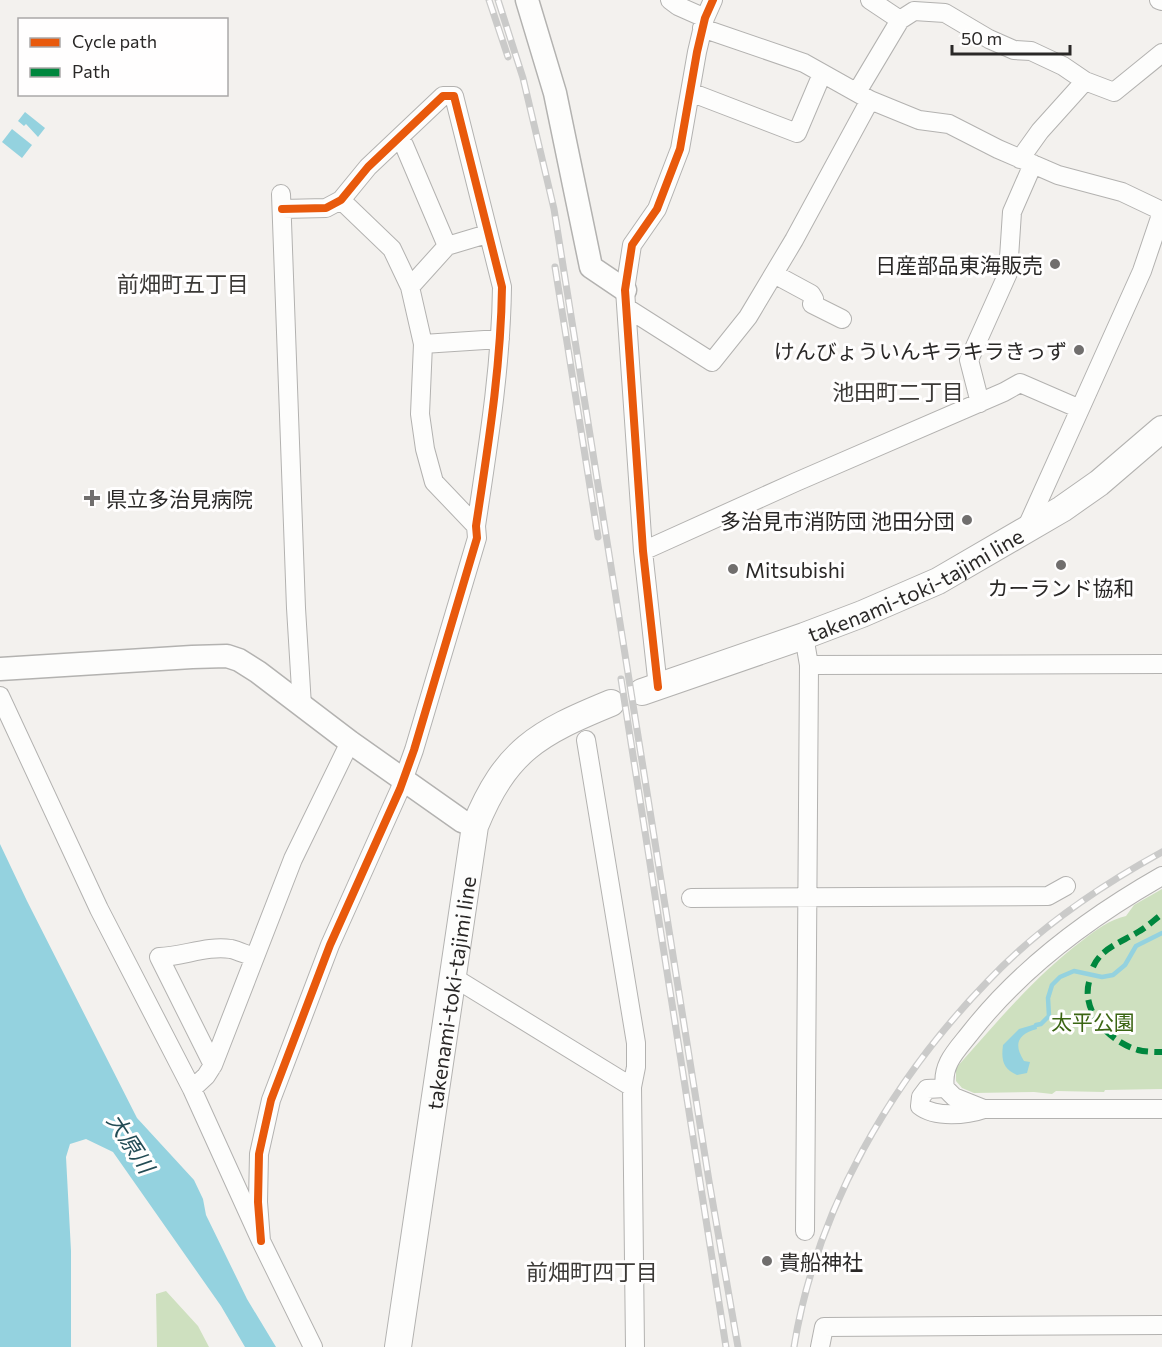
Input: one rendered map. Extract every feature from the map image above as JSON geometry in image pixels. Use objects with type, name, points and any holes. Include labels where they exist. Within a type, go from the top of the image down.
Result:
[{"type":"main road","name":"takenami-toki-tajimi line","points":[[650,689],[804,636],[938,581],[1062,509],[1099,483],[1161,433]]},
{"type":"main road","name":"takenami-toki-tajimi line","points":[[398,1347],[475,826],[494,787],[512,760],[534,741],[561,724],[611,703]]},
{"type":"street","points":[[527,0],[555,93],[591,267],[626,299],[712,362],[748,316],[774,274],[900,20],[914,11],[949,7],[997,43],[1014,50],[1031,51],[1063,66],[1084,81],[1114,92],[1162,53]]},
{"type":"street","points":[[670,0],[704,23],[751,46],[804,63],[864,96],[919,120],[949,124],[1027,162],[1076,181],[1098,184],[1122,192],[1162,212],[1142,271],[1025,531]]},
{"type":"street","points":[[650,689],[644,551],[626,299],[632,246],[657,209],[680,149],[704,23],[713,0]]},
{"type":"street","points":[[870,0],[900,20]]},
{"type":"street","points":[[690,92],[797,133],[822,74]]},
{"type":"street","points":[[980,403],[969,360],[1008,273],[1012,212],[1027,162],[1040,131],[1084,81]]},
{"type":"street","points":[[261,1241],[258,1202],[259,1154],[271,1100],[330,945],[414,750],[477,538],[476,526],[493,417],[500,339],[501,286],[454,96],[443,96],[368,167],[341,200],[326,208],[281,201],[296,608],[302,706]]},
{"type":"street","points":[[398,139],[404,145],[447,246]]},
{"type":"street","points":[[341,200],[392,249],[410,287],[423,344],[420,414],[425,449],[434,482],[476,526]]},
{"type":"street","points":[[410,287],[447,246],[487,234]]},
{"type":"street","points":[[774,274],[811,294],[814,299],[812,304],[842,319]]},
{"type":"street","points":[[423,344],[500,339]]},
{"type":"street","points":[[644,551],[806,477],[980,403],[1020,383],[1080,409]]},
{"type":"street","points":[[804,636],[809,665],[805,1231]]},
{"type":"street","points":[[0,669],[227,656],[258,672],[403,780],[462,821],[475,826]]},
{"type":"street","points":[[809,665],[1162,664]]},
{"type":"street","points":[[0,696],[99,909],[192,1089],[261,1241],[313,1347]]},
{"type":"street","points":[[586,740],[636,1043],[636,1066],[632,1088],[635,1347]]},
{"type":"street","points":[[192,1089],[206,1076],[213,1065],[292,859],[350,742]]},
{"type":"street","points":[[1162,876],[1083,926],[1018,979],[948,1061],[921,1097],[920,1106],[928,1112],[972,1113],[984,1109],[1162,1109]]},
{"type":"street","points":[[691,898],[1048,896],[1066,886]]},
{"type":"street","points":[[213,1065],[159,957],[230,949],[254,957]]},
{"type":"street","points":[[453,977],[632,1088]]},
{"type":"street","points":[[948,1061],[943,1076],[945,1088],[954,1097],[984,1109]]},
{"type":"street","points":[[927,1089],[945,1088]]},
{"type":"street","points":[[820,1347],[824,1327],[1162,1325]]},
{"type":"green space","name":"太平公園","points":[[1162,889],[1162,1089],[1105,1090],[1104,1092],[1056,1091],[1052,1094],[974,1093],[962,1088],[956,1081],[956,1068],[1048,969],[1093,932],[1109,922],[1126,916],[1134,905]]},
{"type":"green space","points":[[166,1291],[198,1326],[209,1347],[157,1347],[156,1294]]},
{"type":"water","points":[[25,112],[45,128],[38,137],[26,124],[24,126],[18,121]]},
{"type":"water","points":[[12,129],[32,145],[22,158],[2,142]]},
{"type":"water","name":"大原川","points":[[0,844],[137,1118],[194,1180],[203,1199],[206,1215],[247,1299],[276,1347],[245,1347],[221,1306],[113,1152],[86,1139],[70,1144],[66,1157],[71,1251],[71,1347],[0,1347]]},
{"type":"water","points":[[1036,1024],[1037,1029],[1025,1034],[1019,1040],[1019,1050],[1024,1061],[1030,1062],[1027,1073],[1017,1075],[1004,1063],[1003,1045],[1019,1029]]},
{"type":"waterway","points":[[1036,1025],[1041,1024],[1049,1016],[1048,998],[1052,985],[1060,977],[1074,971],[1102,977],[1113,975],[1125,965],[1136,946],[1162,933]]},
{"type":"railway","points":[[489,0],[508,57]]},
{"type":"railway","points":[[498,0],[523,78],[554,209],[709,1181],[738,1347]]},
{"type":"railway","points":[[555,267],[598,537]]},
{"type":"railway","points":[[621,679],[726,1347]]},
{"type":"railway","points":[[794,1347],[805,1296],[820,1246],[839,1197],[863,1150],[919,1062],[952,1020],[1026,944],[1069,910],[1162,852]]},
{"type":"marked path","points":[[1093,967],[1101,955],[1112,946],[1141,930],[1162,914]]},
{"type":"marked path","points":[[1089,982],[1089,1004],[1094,1015],[1108,1033],[1138,1050],[1162,1052]]},
{"type":"cycle path","points":[[658,687],[643,551],[625,290],[632,245],[657,209],[680,149],[697,52],[705,18],[713,0]]},
{"type":"cycle path","points":[[261,1241],[258,1202],[259,1154],[271,1100],[330,945],[400,789],[414,750],[477,538],[476,526],[496,377],[502,287],[454,96],[443,96],[368,167],[341,200],[326,208],[282,209]]},
{"type":"place","name":"日産部品東海販売","points":[[1055,264]]},
{"type":"place","name":"けんびょういんキラキラきっず","points":[[1079,350]]},
{"type":"place","name":"県立多治見病院","points":[[92,498]]},
{"type":"place","name":"多治見市消防団 池田分団","points":[[967,520]]},
{"type":"place","name":"カーランド協和","points":[[1061,565]]},
{"type":"place","name":"Mitsubishi","points":[[733,569]]},
{"type":"place","name":"貴船神社","points":[[767,1261]]},
{"type":"district","name":"前畑町五丁目","points":[[183,283]]},
{"type":"district","name":"池田町二丁目","points":[[898,391]]},
{"type":"district","name":"前畑町四丁目","points":[[592,1271]]}]
